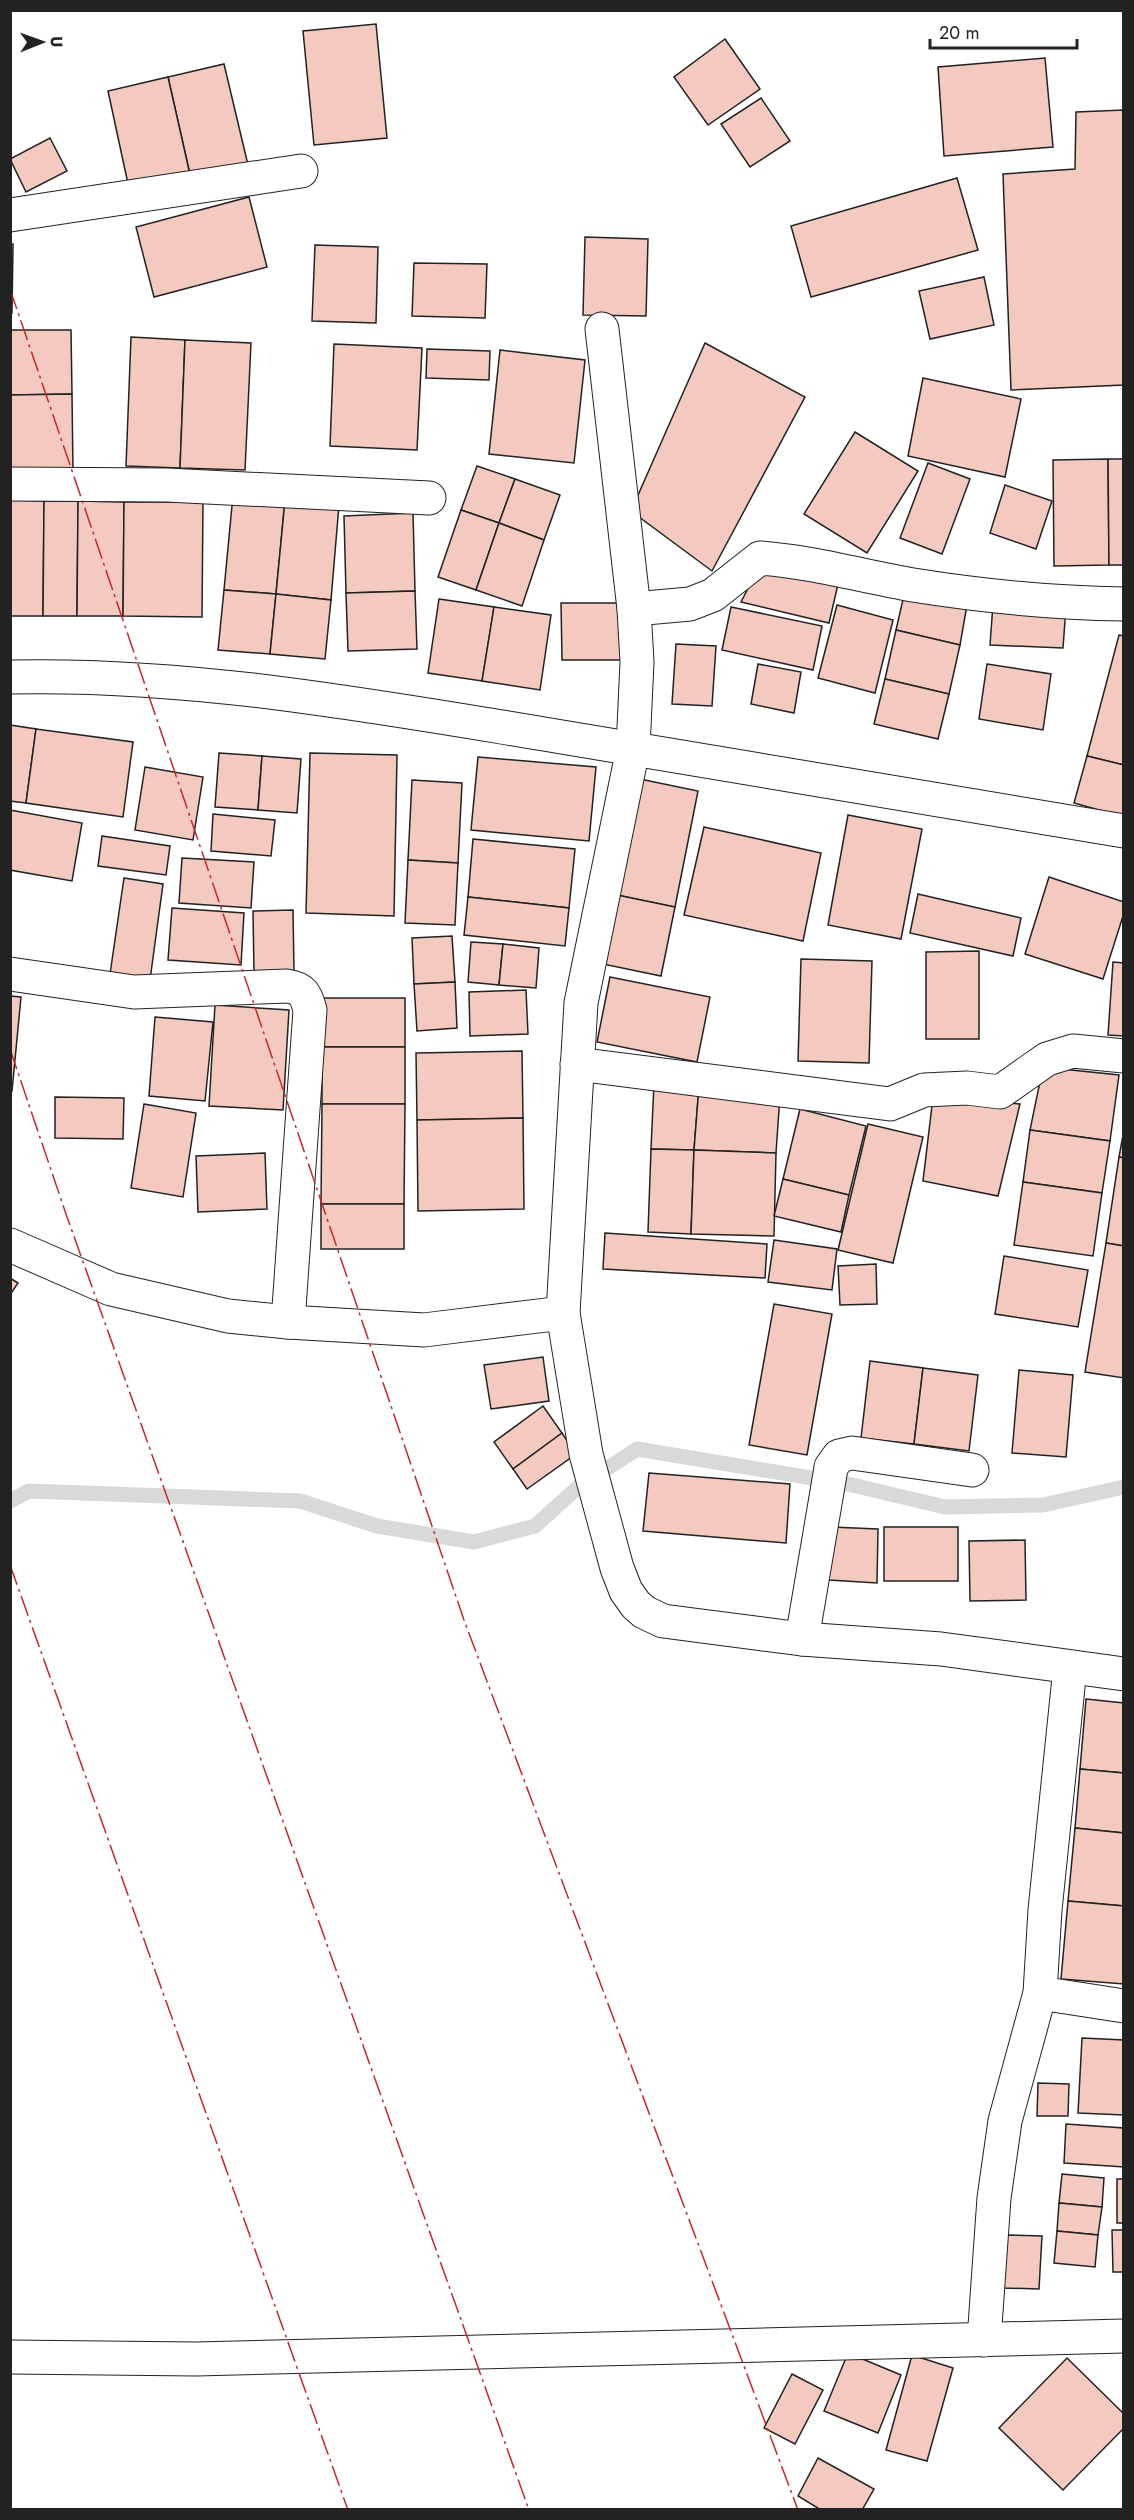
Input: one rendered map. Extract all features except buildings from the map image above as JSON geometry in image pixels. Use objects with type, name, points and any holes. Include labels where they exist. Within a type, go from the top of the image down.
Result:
[{"type":"street","points":[[10,215],[301,171]]},
{"type":"street","points":[[602,329],[634,609],[637,662],[633,749],[581,1003],[563,1313],[586,1454],[617,1568],[626,1591],[644,1612],[663,1621],[802,1639],[940,1650],[1124,1674]]},
{"type":"street","points":[[10,484],[167,485],[429,498]]},
{"type":"street","points":[[634,609],[690,604],[713,595],[760,558],[795,561],[936,588],[1001,596],[1124,604]]},
{"type":"street","points":[[10,676],[52,676],[245,688],[633,749],[1124,831]]},
{"type":"street","points":[[10,974],[134,992],[287,986],[297,988],[306,995],[310,1010],[288,1322]]},
{"type":"street","points":[[577,1064],[890,1104],[924,1090],[967,1088],[1000,1092],[1047,1059],[1073,1051],[1124,1056]]},
{"type":"street","points":[[10,1245],[111,1289],[228,1316],[424,1330],[563,1313]]},
{"type":"street","points":[[802,1639],[831,1467],[839,1456],[852,1453],[972,1470]]},
{"type":"street","points":[[984,2340],[994,2198],[1005,2121],[1040,1993],[1070,1668]]},
{"type":"street","points":[[1040,1993],[1124,2006]]},
{"type":"street","points":[[10,2357],[196,2359],[1124,2336]]},
{"type":"waterway","points":[[10,1501],[29,1491],[300,1501],[377,1526],[474,1542],[535,1526],[576,1489],[637,1449],[848,1484],[945,1507],[1043,1505],[1124,1487]]},
{"type":"power","points":[[10,289],[464,1620],[798,2510]]},
{"type":"power","points":[[10,1049],[66,1214],[529,2510]]},
{"type":"power","points":[[10,1565],[348,2510]]}]
